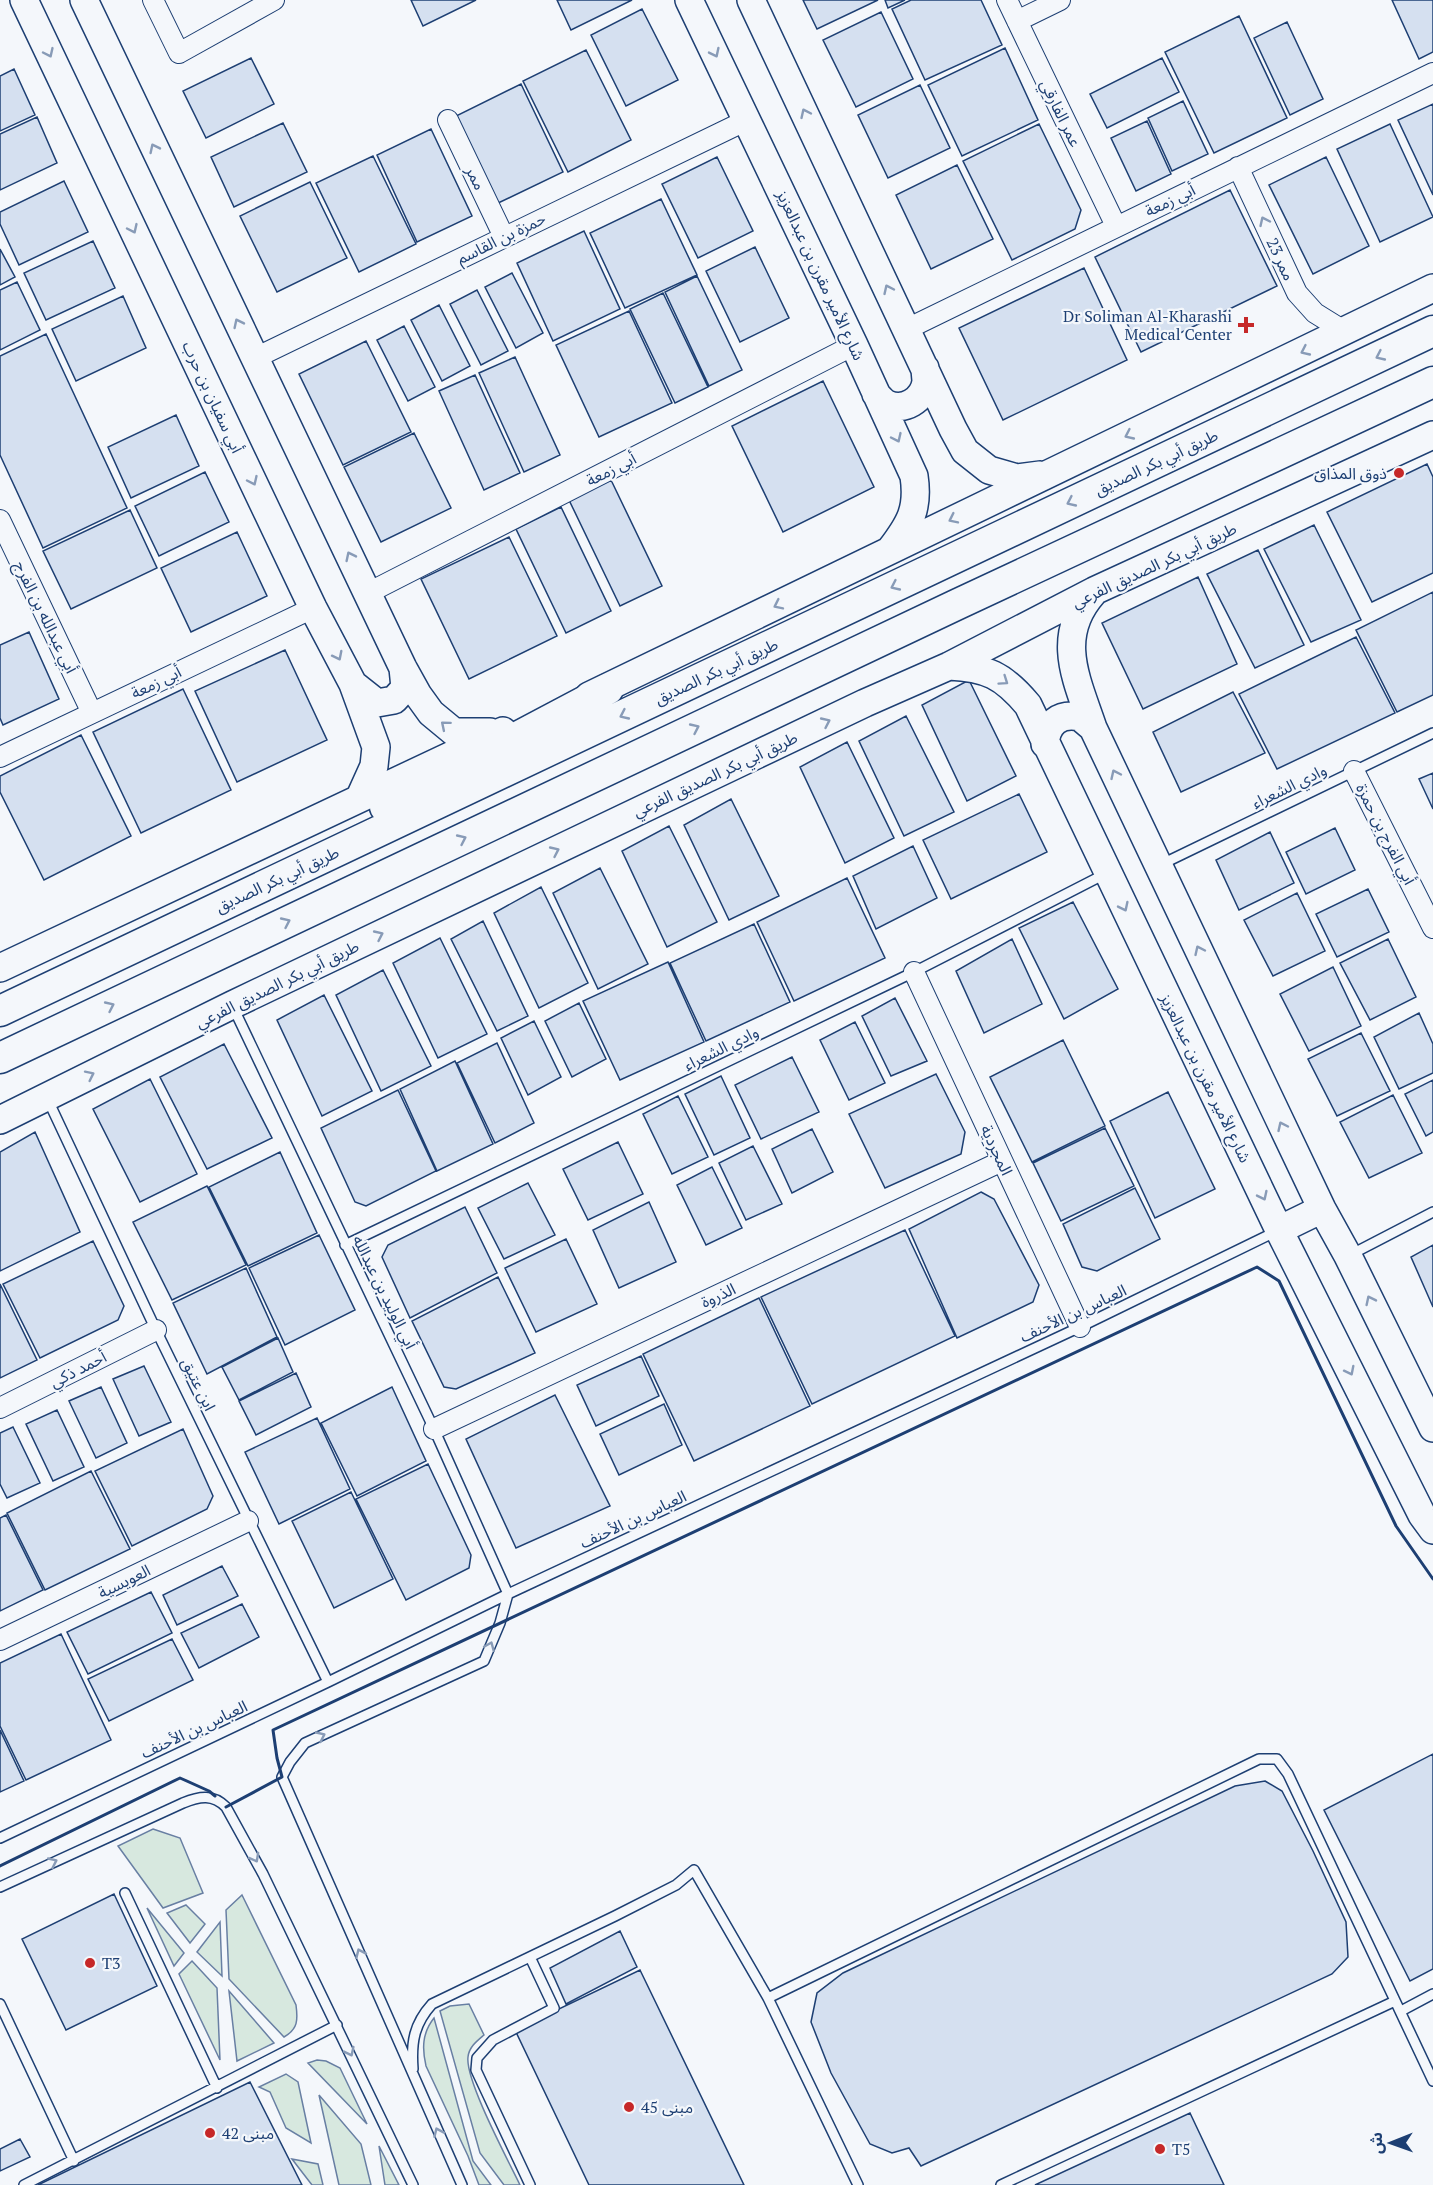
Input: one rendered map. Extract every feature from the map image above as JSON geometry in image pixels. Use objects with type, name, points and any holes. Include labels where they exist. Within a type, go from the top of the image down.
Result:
[{"type":"main road","name":"طريق أبي بكر الصديق","points":[[7,1007],[1433,331]]},
{"type":"main road","points":[[0,1058],[958,604],[1433,382]]},
{"type":"main road","points":[[7,1007],[608,688]]},
{"type":"street","name":"أبي سفيان بن حرب","points":[[24,0],[313,608],[353,684],[376,747],[374,766],[360,797]]},
{"type":"street","points":[[84,0],[403,668],[418,695],[431,713],[454,732],[501,732]]},
{"type":"street","points":[[153,0],[179,53],[274,0]]},
{"type":"street","name":"شارع الأمير مقرن بن عبدالعزيز","points":[[689,0],[914,476],[915,508],[909,524],[889,551]]},
{"type":"street","points":[[751,0],[965,451],[989,470],[1017,478],[1047,474]]},
{"type":"street","name":"عمر الفارقي","points":[[1007,0],[1116,226]]},
{"type":"street","points":[[1017,21],[1060,0]]},
{"type":"street","name":"أبي زمعة","points":[[907,329],[1433,73]]},
{"type":"street","name":"ممر","points":[[448,120],[504,237]]},
{"type":"street","name":"حمزة بن القاسم","points":[[255,358],[747,120]]},
{"type":"street","name":"ممر 23","points":[[1238,167],[1297,293],[1315,313],[1347,331]]},
{"type":"street","points":[[0,968],[501,732],[608,688],[1433,288]]},
{"type":"street","name":"أبي زمعة","points":[[368,593],[854,345]]},
{"type":"street","points":[[876,394],[886,404],[898,407],[911,404],[921,395],[926,382],[925,368]]},
{"type":"street","name":"طريق أبي بكر الصديق الفرعي","points":[[0,1120],[232,1005],[864,703],[949,666],[1094,591],[1433,435]]},
{"type":"street","name":"أبي عبدالله بن الفرج","points":[[0,520],[92,713]]},
{"type":"street","points":[[1094,591],[1077,616],[1071,645],[1072,661],[1094,729],[1322,1209],[1348,1256],[1433,1428]]},
{"type":"street","name":"أبي زمعة","points":[[0,757],[313,608]]},
{"type":"street","name":"شارع الأمير مقرن بن عبدالعزيز","points":[[949,666],[974,668],[997,676],[1014,689],[1028,705],[1280,1230],[1422,1515],[1433,1530]]},
{"type":"street","points":[[353,684],[376,703],[394,700],[405,688],[403,668]]},
{"type":"street","points":[[1045,744],[1049,727],[1063,716],[1080,717],[1094,729]]},
{"type":"street","name":"أبي الفرج بن حمزة","points":[[1354,771],[1433,928]]},
{"type":"street","name":"المجردية","points":[[914,972],[1080,1327]]},
{"type":"street","name":"الذروة","points":[[434,1429],[1002,1161]]},
{"type":"street","points":[[1280,1230],[1322,1209]]},
{"type":"street","name":"أحمد ذكي","points":[[0,1408],[156,1330]]},
{"type":"street","name":"العويسية","points":[[0,1640],[248,1521]]},
{"type":"lane","name":"وادي الشعراء","points":[[1158,866],[1433,733]]},
{"type":"lane","name":"وادي الشعراء","points":[[345,1245],[914,972],[1107,873]]},
{"type":"lane","name":"أبي الوليد بن عبدالله","points":[[232,1005],[434,1429],[508,1594]]},
{"type":"lane","name":"ابن عتيق","points":[[46,1096],[156,1330],[328,1682]]},
{"type":"lane","points":[[1348,1256],[1433,1212]]},
{"type":"lane","name":"العباس بن الأحنف","points":[[0,1838],[508,1594],[1080,1327],[1280,1230]]},
{"type":"lane","points":[[462,2185],[282,1777],[305,1743],[484,1660],[500,1623],[508,1594]]},
{"type":"lane","points":[[768,1998],[1259,1759],[1277,1759],[1288,1774],[1433,2082]]},
{"type":"lane","points":[[0,1887],[198,1797],[217,1798],[226,1807],[263,1874],[413,2185]]},
{"type":"lane","points":[[414,2076],[412,2048],[416,2031],[421,2016],[432,2004],[675,1885],[694,1870],[768,1998],[858,2185]]},
{"type":"lane","points":[[125,1893],[218,2088]]},
{"type":"lane","points":[[530,1957],[554,2008],[493,2040],[477,2058],[476,2070],[530,2185]]},
{"type":"lane","points":[[1401,2011],[1433,1994]]},
{"type":"lane","points":[[1001,2185],[1395,2001]]},
{"type":"lane","points":[[0,2004],[74,2161]]},
{"type":"lane","points":[[24,2185],[218,2088],[337,2025]]},
{"type":"shaded area","points":[[153,1829],[180,1838],[203,1893],[163,1908],[118,1846]]},
{"type":"shaded area","points":[[242,1895],[296,2005],[296,2024],[292,2031],[284,2037],[229,1979],[226,1910]]},
{"type":"shaded area","points":[[186,1905],[205,1924],[190,1943],[167,1913]]},
{"type":"shaded area","points":[[147,1908],[184,1953],[174,1966]]},
{"type":"shaded area","points":[[220,1922],[222,1976],[197,1952]]},
{"type":"shaded area","points":[[192,1961],[217,1988],[220,2060],[179,1974]]},
{"type":"shaded area","points":[[229,1991],[274,2043],[237,2061]]},
{"type":"shaded area","points":[[469,2004],[484,2035],[470,2050],[468,2057],[473,2083],[488,2120],[520,2185],[504,2185],[480,2153],[440,2011],[450,2006]]},
{"type":"shaded area","points":[[434,2018],[473,2161],[491,2185],[479,2185],[426,2066],[424,2041],[427,2029]]},
{"type":"shaded area","points":[[317,2060],[326,2061],[340,2068],[367,2124],[308,2063]]},
{"type":"shaded area","points":[[286,2074],[298,2082],[311,2143],[286,2128],[270,2092],[259,2087]]},
{"type":"shaded area","points":[[319,2095],[361,2144],[371,2185],[339,2185]]},
{"type":"shaded area","points":[[379,2146],[399,2185],[385,2185]]},
{"type":"shaded area","points":[[292,2159],[318,2164],[323,2185],[312,2185]]},
{"type":"building","points":[[411,0],[476,0],[423,26]]},
{"type":"building","points":[[557,0],[632,0],[571,30]]},
{"type":"building","points":[[803,0],[878,0],[817,29]]},
{"type":"building","points":[[885,0],[905,0],[888,8]]},
{"type":"building","points":[[911,0],[981,0],[1002,45],[925,80],[892,9]]},
{"type":"building","points":[[1392,0],[1433,0],[1433,52],[1419,59]]},
{"type":"building","points":[[642,9],[678,80],[626,106],[591,35]]},
{"type":"building","points":[[881,12],[913,79],[856,107],[823,40]]},
{"type":"building","points":[[1239,16],[1287,118],[1214,153],[1165,52]]},
{"type":"building","points":[[1287,22],[1323,99],[1290,115],[1254,38]]},
{"type":"building","points":[[1005,48],[1038,120],[962,156],[928,85]]},
{"type":"building","points":[[586,50],[631,140],[568,172],[523,81]]},
{"type":"building","points":[[251,58],[274,104],[206,138],[183,91]]},
{"type":"building","points":[[1162,58],[1179,92],[1107,128],[1090,94]]},
{"type":"building","points":[[14,69],[35,115],[0,131],[0,76]]},
{"type":"building","points":[[521,84],[563,172],[494,205],[452,118]]},
{"type":"building","points":[[920,85],[950,148],[888,178],[858,115]]},
{"type":"building","points":[[1183,101],[1208,154],[1172,171],[1148,118]]},
{"type":"building","points":[[1433,104],[1433,195],[1398,120]]},
{"type":"building","points":[[37,117],[57,163],[0,190],[0,134]]},
{"type":"building","points":[[1147,121],[1171,174],[1136,191],[1111,138]]},
{"type":"building","points":[[283,123],[307,172],[234,207],[211,157]]},
{"type":"building","points":[[1039,124],[1081,210],[1075,229],[1012,260],[963,161]]},
{"type":"building","points":[[1390,124],[1433,217],[1380,242],[1337,149]]},
{"type":"building","points":[[431,129],[472,216],[417,242],[377,155]]},
{"type":"building","points":[[373,156],[416,244],[359,272],[316,183]]},
{"type":"building","points":[[717,157],[753,231],[698,258],[662,184]]},
{"type":"building","points":[[1326,157],[1369,246],[1313,274],[1269,185]]},
{"type":"building","points":[[957,165],[993,239],[931,269],[896,195]]},
{"type":"building","points":[[64,181],[88,232],[19,265],[0,224],[0,212]]},
{"type":"building","points":[[310,182],[347,258],[277,292],[240,216]]},
{"type":"building","points":[[1230,190],[1277,286],[1141,352],[1095,257]]},
{"type":"building","points":[[661,199],[697,275],[625,308],[590,233]]},
{"type":"building","points":[[584,231],[620,309],[553,341],[517,263]]},
{"type":"building","points":[[93,241],[115,288],[46,320],[24,273]]},
{"type":"building","points":[[755,247],[789,318],[740,342],[706,271]]},
{"type":"building","points":[[0,249],[15,277],[0,285]]},
{"type":"building","points":[[1084,268],[1127,360],[1003,420],[959,328]]},
{"type":"building","points":[[512,273],[543,333],[516,348],[485,287]]},
{"type":"building","points":[[697,276],[742,370],[709,386],[665,292]]},
{"type":"building","points":[[17,282],[40,330],[0,350],[0,290]]},
{"type":"building","points":[[477,290],[508,351],[481,365],[450,304]]},
{"type":"building","points":[[663,293],[708,387],[675,403],[630,309]]},
{"type":"building","points":[[123,296],[146,348],[76,381],[52,329]]},
{"type":"building","points":[[439,305],[470,366],[442,381],[411,320]]},
{"type":"building","points":[[629,311],[672,403],[599,437],[556,345]]},
{"type":"building","points":[[404,326],[435,387],[408,401],[377,340]]},
{"type":"building","points":[[46,334],[127,508],[43,548],[0,455],[0,356]]},
{"type":"building","points":[[366,341],[411,432],[343,465],[299,374]]},
{"type":"building","points":[[515,357],[560,455],[524,472],[479,373]]},
{"type":"building","points":[[475,375],[520,473],[484,490],[439,391]]},
{"type":"building","points":[[823,381],[874,487],[783,532],[732,426]]},
{"type":"building","points":[[176,415],[199,466],[131,498],[108,447]]},
{"type":"building","points":[[414,433],[451,508],[381,542],[344,467]]},
{"type":"building","points":[[1427,464],[1433,477],[1433,573],[1372,602],[1327,512]]},
{"type":"building","points":[[205,472],[229,522],[159,556],[135,506]]},
{"type":"building","points":[[611,480],[662,586],[620,606],[569,500]]},
{"type":"building","points":[[561,507],[611,611],[566,633],[516,529]]},
{"type":"building","points":[[130,510],[157,568],[71,609],[43,551]]},
{"type":"building","points":[[1314,525],[1361,620],[1311,642],[1264,549]]},
{"type":"building","points":[[237,532],[267,596],[191,632],[161,568]]},
{"type":"building","points":[[509,537],[557,636],[469,679],[421,579]]},
{"type":"building","points":[[1258,550],[1304,645],[1255,668],[1207,574]]},
{"type":"building","points":[[1198,577],[1237,664],[1143,709],[1102,623]]},
{"type":"building","points":[[1433,592],[1433,695],[1397,712],[1356,630]]},
{"type":"building","points":[[29,632],[59,699],[3,725],[0,718],[0,645]]},
{"type":"building","points":[[1356,637],[1395,713],[1277,769],[1239,694]]},
{"type":"building","points":[[285,650],[327,740],[237,782],[195,691]]},
{"type":"building","points":[[969,680],[1016,776],[967,801],[922,705]]},
{"type":"building","points":[[183,689],[231,790],[141,833],[93,732]]},
{"type":"building","points":[[1233,692],[1265,753],[1181,792],[1153,732]]},
{"type":"building","points":[[906,716],[954,812],[904,836],[859,741]]},
{"type":"building","points":[[81,735],[131,836],[44,880],[0,792],[0,776]]},
{"type":"building","points":[[847,742],[894,838],[845,863],[800,767]]},
{"type":"building","points":[[1433,773],[1433,809],[1419,779]]},
{"type":"building","points":[[1019,794],[1047,852],[951,899],[923,840]]},
{"type":"building","points":[[731,799],[779,896],[729,920],[684,825]]},
{"type":"building","points":[[669,826],[717,922],[667,947],[622,851]]},
{"type":"building","points":[[1335,828],[1355,870],[1306,894],[1286,852]]},
{"type":"building","points":[[1270,832],[1294,883],[1239,910],[1216,860]]},
{"type":"building","points":[[913,846],[937,898],[876,929],[853,876]]},
{"type":"building","points":[[600,868],[648,964],[598,989],[553,893]]},
{"type":"building","points":[[847,878],[885,958],[794,1001],[757,922]]},
{"type":"building","points":[[541,887],[588,983],[539,1008],[494,913]]},
{"type":"building","points":[[1368,889],[1389,932],[1337,957],[1316,914]]},
{"type":"building","points":[[1297,893],[1325,951],[1273,976],[1244,920]]},
{"type":"building","points":[[1073,902],[1118,989],[1064,1019],[1019,928]]},
{"type":"building","points":[[483,921],[528,1016],[497,1031],[451,939]]},
{"type":"building","points":[[754,924],[790,1002],[706,1041],[670,963]]},
{"type":"building","points":[[440,938],[487,1034],[438,1058],[393,963]]},
{"type":"building","points":[[1012,939],[1042,1004],[984,1033],[956,971]]},
{"type":"building","points":[[1388,939],[1416,997],[1370,1020],[1340,963]]},
{"type":"building","points":[[668,962],[704,1042],[620,1080],[583,1001]]},
{"type":"building","points":[[1333,967],[1361,1026],[1309,1051],[1280,994]]},
{"type":"building","points":[[383,970],[431,1066],[381,1091],[336,995]]},
{"type":"building","points":[[324,995],[372,1091],[322,1116],[277,1020]]},
{"type":"building","points":[[895,998],[927,1061],[891,1076],[862,1016]]},
{"type":"building","points":[[579,1003],[606,1059],[572,1077],[545,1021]]},
{"type":"building","points":[[1419,1013],[1433,1044],[1433,1073],[1399,1089],[1374,1037]]},
{"type":"building","points":[[534,1021],[561,1077],[528,1095],[501,1038]]},
{"type":"building","points":[[855,1022],[885,1083],[849,1100],[820,1040]]},
{"type":"building","points":[[1361,1033],[1390,1091],[1337,1116],[1308,1059]]},
{"type":"building","points":[[1063,1040],[1105,1126],[1032,1162],[990,1077]]},
{"type":"building","points":[[497,1043],[534,1123],[495,1143],[457,1063]]},
{"type":"building","points":[[224,1044],[272,1138],[207,1169],[160,1077]]},
{"type":"building","points":[[792,1057],[819,1112],[761,1139],[735,1085]]},
{"type":"building","points":[[455,1061],[493,1144],[437,1171],[400,1089]]},
{"type":"building","points":[[936,1074],[965,1132],[961,1154],[885,1188],[849,1114]]},
{"type":"building","points":[[721,1076],[750,1138],[714,1155],[685,1094]]},
{"type":"building","points":[[150,1079],[197,1174],[140,1202],[93,1109]]},
{"type":"building","points":[[1433,1080],[1433,1132],[1426,1136],[1405,1094]]},
{"type":"building","points":[[398,1090],[436,1171],[366,1206],[355,1202],[321,1128]]},
{"type":"building","points":[[1168,1092],[1215,1189],[1155,1218],[1110,1121]]},
{"type":"building","points":[[1393,1095],[1422,1153],[1369,1178],[1340,1122]]},
{"type":"building","points":[[678,1096],[708,1157],[672,1174],[643,1114]]},
{"type":"building","points":[[1105,1128],[1134,1186],[1061,1221],[1033,1163]]},
{"type":"building","points":[[812,1129],[833,1172],[792,1193],[772,1149]]},
{"type":"building","points":[[35,1132],[80,1232],[0,1271],[0,1152]]},
{"type":"building","points":[[618,1142],[643,1194],[588,1220],[563,1169]]},
{"type":"building","points":[[753,1146],[782,1204],[746,1220],[719,1163]]},
{"type":"building","points":[[280,1152],[317,1233],[248,1266],[209,1187]]},
{"type":"building","points":[[712,1167],[742,1228],[706,1245],[677,1185]]},
{"type":"building","points":[[528,1183],[555,1235],[504,1259],[478,1208]]},
{"type":"building","points":[[207,1186],[246,1265],[172,1300],[133,1222]]},
{"type":"building","points":[[1135,1188],[1160,1239],[1097,1271],[1082,1267],[1063,1224]]},
{"type":"building","points":[[981,1192],[994,1199],[1039,1285],[1033,1302],[957,1338],[909,1229]]},
{"type":"building","points":[[649,1202],[676,1262],[619,1288],[593,1230]]},
{"type":"building","points":[[465,1207],[497,1273],[410,1318],[382,1257],[388,1245]]},
{"type":"building","points":[[905,1230],[955,1336],[812,1404],[761,1297]]},
{"type":"building","points":[[319,1235],[355,1310],[285,1345],[249,1268]]},
{"type":"building","points":[[566,1239],[597,1304],[536,1332],[505,1268]]},
{"type":"building","points":[[93,1241],[124,1306],[118,1320],[40,1358],[3,1284]]},
{"type":"building","points":[[1433,1245],[1433,1307],[1411,1257]]},
{"type":"building","points":[[246,1268],[277,1337],[207,1374],[173,1303]]},
{"type":"building","points":[[498,1277],[535,1353],[456,1389],[444,1387],[412,1321]]},
{"type":"building","points":[[0,1284],[37,1360],[0,1378]]},
{"type":"building","points":[[759,1298],[810,1406],[694,1461],[643,1354]]},
{"type":"building","points":[[278,1338],[293,1372],[239,1400],[222,1367]]},
{"type":"building","points":[[641,1356],[659,1396],[596,1426],[577,1385]]},
{"type":"building","points":[[144,1366],[171,1422],[139,1436],[113,1379]]},
{"type":"building","points":[[296,1373],[311,1407],[256,1435],[239,1401]]},
{"type":"building","points":[[101,1387],[127,1443],[96,1458],[69,1401]]},
{"type":"building","points":[[392,1387],[426,1461],[357,1496],[321,1423]]},
{"type":"building","points":[[555,1395],[610,1506],[516,1548],[466,1439]]},
{"type":"building","points":[[664,1404],[682,1445],[619,1475],[600,1434]]},
{"type":"building","points":[[57,1410],[84,1467],[53,1481],[26,1424]]},
{"type":"building","points":[[317,1418],[350,1489],[279,1524],[245,1452]]},
{"type":"building","points":[[13,1427],[40,1483],[7,1498],[0,1484],[0,1433]]},
{"type":"building","points":[[183,1429],[213,1496],[207,1509],[132,1546],[95,1471]]},
{"type":"building","points":[[428,1464],[471,1555],[469,1568],[406,1600],[356,1499]]},
{"type":"building","points":[[91,1471],[130,1549],[45,1590],[7,1513]]},
{"type":"building","points":[[351,1492],[393,1579],[334,1608],[292,1521]]},
{"type":"building","points":[[6,1515],[43,1590],[0,1611],[0,1518]]},
{"type":"building","points":[[222,1566],[238,1596],[177,1625],[163,1595]]},
{"type":"building","points":[[151,1592],[172,1633],[88,1674],[67,1632]]},
{"type":"building","points":[[242,1604],[259,1637],[199,1668],[181,1633]]},
{"type":"building","points":[[61,1634],[111,1740],[26,1780],[0,1726],[0,1663]]},
{"type":"building","points":[[172,1639],[193,1680],[109,1721],[88,1679]]},
{"type":"building","points":[[0,1730],[24,1781],[0,1792]]},
{"type":"building","points":[[1433,1754],[1433,1969],[1410,1981],[1324,1810]]},
{"type":"building","points":[[1265,1781],[1282,1791],[1346,1922],[1348,1957],[1332,1974],[921,2166],[909,2148],[892,2153],[870,2144],[831,2073],[811,2022],[817,1993],[843,1973],[1235,1786]]},
{"type":"building","name":"T3","points":[[114,1894],[157,1986],[66,2030],[22,1939]]},
{"type":"building","points":[[620,1931],[637,1967],[566,2004],[550,1968]]},
{"type":"building","name":"مبنى 45","points":[[640,1970],[744,2185],[589,2185],[515,2030]]},
{"type":"building","name":"مبنى 42","points":[[250,2082],[302,2185],[38,2185]]},
{"type":"building","name":"T5","points":[[1190,2113],[1224,2185],[1035,2185]]},
{"type":"building","points":[[20,2139],[30,2157],[0,2171],[0,2149]]},
{"type":"wall","points":[[226,1807],[282,1777],[273,1730],[1257,1267],[1279,1281],[1396,1526],[1433,1579]]},
{"type":"wall","points":[[0,1866],[180,1778],[215,1796]]},
{"type":"place","name":"Dr Soliman Al-Kharashi Medical Center","points":[[1246,325]]},
{"type":"place","name":"ذوق المذاق","points":[[1399,473]]},
{"type":"place","name":"T3","points":[[90,1963]]},
{"type":"place","name":"مبنى 45","points":[[629,2107]]},
{"type":"place","name":"مبنى 42","points":[[210,2133]]},
{"type":"place","name":"T5","points":[[1160,2149]]}]
